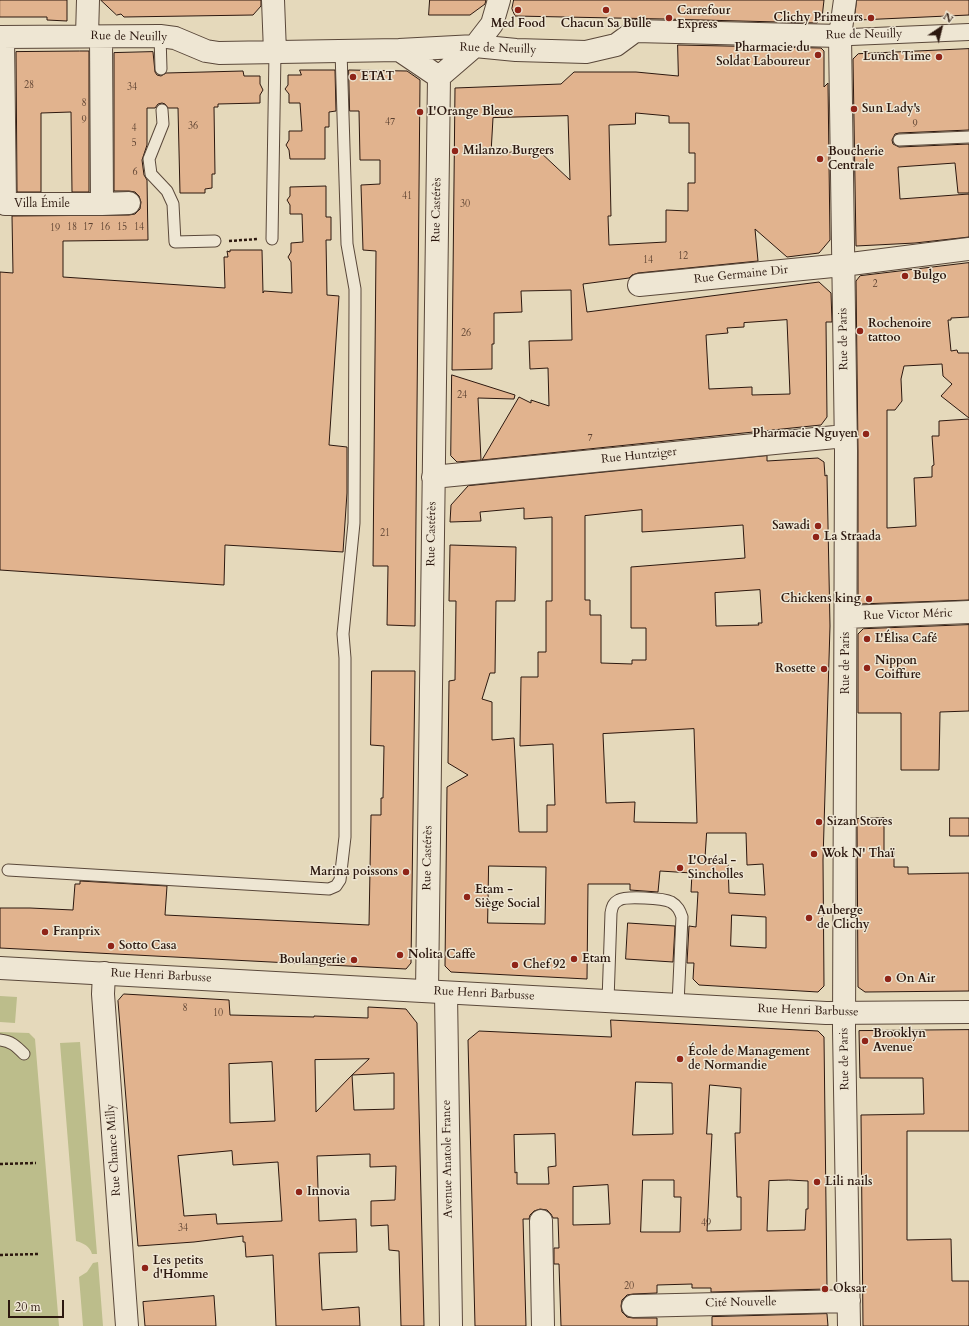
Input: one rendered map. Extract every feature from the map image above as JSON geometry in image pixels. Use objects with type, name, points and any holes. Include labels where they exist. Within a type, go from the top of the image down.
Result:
[{"type":"street","points":[[88,0],[94,36],[102,204]]},
{"type":"street","points":[[273,0],[275,52]]},
{"type":"street","points":[[399,50],[439,77],[475,46],[492,24],[499,0]]},
{"type":"street","name":"Rue de Paris","points":[[844,0],[840,36],[846,617],[844,1012],[849,1326]]},
{"type":"street","name":"Rue de Neuilly","points":[[1,37],[160,36],[175,38],[206,51],[219,53],[399,50],[475,46],[516,50],[586,52],[616,44],[634,31],[851,37],[969,32]]},
{"type":"street","name":"Villa Émile","points":[[1,37],[5,204],[129,204]]},
{"type":"street","name":"Rue Castérès","points":[[436,992],[433,477],[439,77]]},
{"type":"street","name":"Rue Germaine Dir","points":[[640,285],[843,265],[969,249]]},
{"type":"street","name":"Rue Huntziger","points":[[433,477],[845,436]]},
{"type":"street","name":"Rue Victor Méric","points":[[846,617],[969,612]]},
{"type":"street","name":"Rue Henri Barbusse","points":[[0,968],[826,1013],[969,1012]]},
{"type":"street","name":"Rue Chance Milly","points":[[104,973],[103,994],[127,1326]]},
{"type":"street","name":"Avenue Anatole France","points":[[436,992],[451,1326]]},
{"type":"street","points":[[541,1221],[543,1326]]},
{"type":"street","name":"Cité Nouvelle","points":[[633,1306],[849,1301]]},
{"type":"lane","points":[[160,36],[161,69]]},
{"type":"lane","points":[[8,870],[329,889],[336,886],[340,880],[345,829],[345,658],[343,634],[354,523],[355,305],[355,289],[347,244],[341,51]]},
{"type":"lane","points":[[272,238],[275,52]]},
{"type":"lane","points":[[162,110],[162,124],[150,159],[151,174],[167,191],[173,204],[175,242],[215,242]]},
{"type":"lane","points":[[899,140],[969,137]]},
{"type":"lane","points":[[608,1001],[612,907],[615,902],[619,900],[632,898],[666,900],[677,906],[680,912],[682,917],[678,1004]]},
{"type":"lane","points":[[0,1040],[11,1042],[24,1054]]},
{"type":"path","points":[[215,242],[272,238]]},
{"type":"path","points":[[0,1164],[36,1162]]},
{"type":"path","points":[[0,1255],[39,1254]]},
{"type":"green space","points":[[0,996],[17,997],[15,1023],[0,1022]]},
{"type":"green space","points":[[0,1032],[29,1033],[35,1039],[59,1326],[0,1326]]},
{"type":"green space","points":[[80,1042],[97,1254],[92,1254],[88,1247],[76,1241],[60,1043]]},
{"type":"green space","points":[[98,1262],[103,1326],[83,1326],[79,1277],[87,1272],[93,1263]]},
{"type":"building","points":[[0,0],[67,0],[67,21],[47,20],[47,17],[0,17]]},
{"type":"building","points":[[101,0],[261,0],[261,6],[253,15],[124,17],[121,14],[117,15]]},
{"type":"building","points":[[430,0],[486,0],[485,4],[470,15],[429,15]]},
{"type":"building","points":[[514,0],[824,0],[822,18],[817,23],[515,16],[512,9]]},
{"type":"building","points":[[857,0],[969,0],[969,15],[859,20],[855,16]]},
{"type":"building","points":[[678,45],[821,48],[824,51],[824,87],[828,83],[830,240],[819,253],[787,257],[755,229],[758,261],[638,273],[629,278],[583,284],[587,312],[819,282],[831,293],[832,322],[826,322],[827,417],[821,425],[482,460],[519,397],[531,403],[531,400],[549,406],[548,368],[530,369],[529,341],[572,340],[571,290],[521,291],[522,312],[494,313],[492,369],[452,370],[455,88],[561,84],[574,72],[636,72],[678,76]],"holes":[[[636,113],[669,116],[669,123],[689,123],[689,153],[695,153],[695,183],[688,183],[688,211],[666,210],[666,242],[609,245],[608,216],[611,216],[609,125],[635,124]],[[568,116],[570,180],[539,151],[491,153],[493,118]],[[787,320],[790,394],[752,395],[752,387],[709,389],[706,335],[728,333],[727,328],[744,327],[744,323]]]},
{"type":"building","points":[[969,49],[969,130],[899,133],[895,134],[892,140],[893,144],[899,147],[969,144],[969,193],[958,193],[955,163],[898,167],[900,199],[969,194],[969,237],[915,243],[856,246],[853,59],[858,54]]},
{"type":"building","points":[[89,51],[89,192],[72,192],[71,112],[41,113],[41,192],[17,192],[16,52]]},
{"type":"building","points":[[153,52],[155,72],[157,75],[161,76],[166,73],[243,71],[244,76],[260,76],[260,84],[263,90],[260,95],[260,103],[218,104],[218,107],[214,107],[215,174],[212,174],[212,188],[205,189],[205,193],[180,193],[178,108],[168,108],[162,103],[158,104],[155,108],[147,108],[147,145],[142,160],[144,175],[147,180],[148,240],[63,241],[63,277],[225,288],[224,257],[228,257],[227,251],[262,250],[263,293],[264,291],[292,293],[291,262],[288,257],[291,252],[291,243],[303,242],[302,214],[290,214],[290,205],[287,200],[290,196],[290,187],[326,186],[326,217],[331,217],[331,240],[326,240],[327,295],[339,296],[329,445],[347,447],[347,493],[343,552],[225,545],[224,585],[0,570],[0,272],[13,273],[12,216],[129,215],[135,214],[140,209],[141,202],[139,196],[135,192],[114,191],[114,53]]},
{"type":"building","points":[[300,70],[335,70],[336,111],[329,112],[329,127],[325,127],[325,159],[290,159],[289,150],[286,145],[289,140],[289,131],[302,131],[300,103],[289,103],[289,94],[285,89],[288,85],[288,75],[301,75]]},
{"type":"building","points":[[349,70],[407,71],[420,80],[415,626],[387,625],[388,566],[373,566],[376,251],[363,250],[361,185],[380,184],[380,160],[360,160],[359,111],[350,111]]},
{"type":"building","points":[[969,263],[969,317],[951,318],[951,320],[948,320],[951,351],[957,350],[958,353],[969,353],[969,418],[941,396],[952,384],[943,376],[942,364],[904,366],[901,379],[902,401],[895,410],[887,410],[887,528],[916,526],[914,478],[932,477],[932,466],[934,465],[932,436],[939,436],[939,421],[969,419],[969,600],[860,604],[858,602],[856,281],[860,276]]},
{"type":"building","points":[[452,375],[515,395],[514,399],[478,398],[481,460],[457,462],[451,456]]},
{"type":"building","points":[[767,456],[767,461],[818,458],[824,462],[825,476],[827,475],[830,626],[823,860],[824,986],[818,992],[699,985],[693,979],[694,963],[687,963],[689,926],[696,927],[698,892],[691,892],[692,873],[660,871],[658,892],[630,890],[630,884],[588,884],[587,979],[451,972],[445,966],[447,787],[468,775],[448,763],[449,681],[455,680],[456,601],[449,601],[450,545],[516,547],[515,601],[496,601],[495,673],[490,673],[482,699],[492,702],[492,740],[514,738],[519,832],[547,832],[547,805],[555,805],[553,744],[520,746],[521,677],[538,677],[538,652],[546,652],[546,601],[552,601],[552,517],[524,519],[524,508],[480,512],[481,521],[450,522],[451,505],[468,486]],"holes":[[[642,510],[642,532],[743,525],[745,558],[631,567],[631,628],[646,628],[646,660],[632,660],[632,664],[601,663],[601,615],[590,615],[590,600],[585,600],[585,516]],[[760,590],[762,623],[758,623],[759,625],[716,626],[715,593]],[[694,729],[697,823],[634,822],[635,802],[606,803],[603,734]],[[707,833],[746,833],[747,865],[763,864],[765,895],[729,893],[728,864],[705,864]],[[489,866],[546,867],[545,924],[488,923]],[[732,915],[766,917],[766,948],[731,946]]]},
{"type":"building","points":[[969,625],[969,711],[940,712],[939,770],[901,770],[901,713],[858,713],[858,634],[863,629]]},
{"type":"building","points":[[372,671],[415,671],[411,963],[406,969],[0,948],[0,908],[73,910],[75,884],[80,884],[80,881],[167,886],[165,915],[369,925],[371,815],[381,815],[381,798],[383,798],[384,746],[371,745]]},
{"type":"building","points":[[884,818],[884,851],[894,850],[894,867],[908,867],[908,874],[969,873],[969,991],[865,992],[858,987],[857,819]]},
{"type":"building","points":[[950,818],[969,818],[969,836],[950,836]]},
{"type":"building","points":[[628,923],[675,926],[673,962],[626,959]]},
{"type":"building","points":[[124,994],[229,1000],[230,1015],[368,1018],[368,1007],[406,1009],[417,1023],[424,1326],[401,1326],[399,1251],[389,1250],[388,1225],[371,1226],[371,1201],[395,1200],[396,1166],[370,1167],[370,1154],[317,1156],[319,1221],[356,1219],[357,1252],[319,1253],[322,1310],[359,1307],[360,1326],[276,1326],[273,1255],[246,1257],[243,1236],[194,1242],[138,1246],[118,1001]],"holes":[[[369,1059],[352,1075],[316,1112],[315,1060]],[[272,1062],[275,1121],[230,1123],[229,1064]],[[394,1073],[394,1109],[354,1110],[352,1075]],[[232,1151],[233,1165],[278,1162],[282,1221],[217,1224],[216,1214],[184,1216],[178,1156]]]},
{"type":"building","points":[[611,1020],[818,1031],[824,1037],[827,1289],[711,1292],[711,1288],[692,1288],[692,1284],[657,1285],[657,1293],[627,1295],[622,1300],[621,1306],[622,1312],[627,1317],[657,1318],[657,1326],[561,1326],[559,1264],[554,1264],[554,1248],[559,1248],[558,1218],[553,1218],[547,1210],[540,1209],[534,1211],[530,1215],[529,1219],[523,1219],[526,1326],[475,1326],[468,1040],[479,1031],[611,1037]],"holes":[[[636,1082],[672,1083],[673,1134],[633,1135]],[[710,1085],[741,1088],[740,1133],[735,1133],[737,1197],[741,1197],[741,1230],[707,1231],[712,1134],[707,1134]],[[555,1134],[556,1166],[548,1167],[549,1184],[517,1184],[517,1172],[515,1173],[514,1135]],[[643,1180],[674,1180],[674,1197],[681,1197],[680,1232],[641,1232]],[[769,1181],[808,1181],[808,1209],[806,1209],[805,1230],[767,1231]],[[608,1185],[610,1224],[573,1225],[573,1187]]]},
{"type":"building","points":[[969,1030],[969,1131],[907,1131],[907,1240],[951,1239],[952,1281],[969,1281],[969,1326],[863,1326],[861,1115],[924,1114],[923,1078],[860,1078],[859,1031]]},
{"type":"building","points":[[214,1296],[216,1326],[145,1326],[143,1302]]},
{"type":"building","points":[[827,1314],[828,1326],[712,1326],[712,1317]]},
{"type":"place","name":"Med Food","points":[[518,10]]},
{"type":"place","name":"Chacun Sa Bulle","points":[[606,10]]},
{"type":"place","name":"Carrefour Express","points":[[669,18]]},
{"type":"place","name":"Clichy Primeurs","points":[[871,18]]},
{"type":"place","name":"Pharmacie du Soldat Laboureur","points":[[818,55]]},
{"type":"place","name":"Lunch Time","points":[[939,57]]},
{"type":"place","name":"ETAT","points":[[353,77]]},
{"type":"place","name":"Sun Lady's","points":[[854,109]]},
{"type":"place","name":"L'Orange Bleue","points":[[420,112]]},
{"type":"place","name":"Milanzo Burgers","points":[[455,151]]},
{"type":"place","name":"Boucherie Centrale","points":[[820,159]]},
{"type":"place","name":"Bulgo","points":[[905,276]]},
{"type":"place","name":"Rochenoire tattoo","points":[[860,331]]},
{"type":"place","name":"Pharmacie Nguyen","points":[[866,434]]},
{"type":"place","name":"Sawadi","points":[[818,526]]},
{"type":"place","name":"La Straada","points":[[816,537]]},
{"type":"place","name":"Chickens king","points":[[869,599]]},
{"type":"place","name":"L'Élisa Café","points":[[867,639]]},
{"type":"place","name":"Nippon Coiffure","points":[[867,668]]},
{"type":"place","name":"Rosette","points":[[824,669]]},
{"type":"place","name":"Sizan Stores","points":[[819,822]]},
{"type":"place","name":"Wok N' Thaï","points":[[814,854]]},
{"type":"place","name":"L'Oréal - Sincholles","points":[[680,868]]},
{"type":"place","name":"Marina poissons","points":[[406,872]]},
{"type":"place","name":"Etam - Siège Social","points":[[467,897]]},
{"type":"place","name":"Auberge de Clichy","points":[[809,918]]},
{"type":"place","name":"Franprix","points":[[45,932]]},
{"type":"place","name":"Sotto Casa","points":[[111,946]]},
{"type":"place","name":"Nolita Caffe","points":[[400,955]]},
{"type":"place","name":"Etam","points":[[574,959]]},
{"type":"place","name":"Boulangerie","points":[[354,960]]},
{"type":"place","name":"Chef 92","points":[[515,965]]},
{"type":"place","name":"On Air","points":[[888,979]]},
{"type":"place","name":"Brooklyn Avenue","points":[[865,1041]]},
{"type":"place","name":"École de Management de Normandie","points":[[680,1059]]},
{"type":"place","name":"Lili nails","points":[[817,1182]]},
{"type":"place","name":"Innovia","points":[[299,1192]]},
{"type":"place","name":"Les petits d'Homme","points":[[145,1268]]},
{"type":"place","name":"Oksar","points":[[825,1289]]}]
